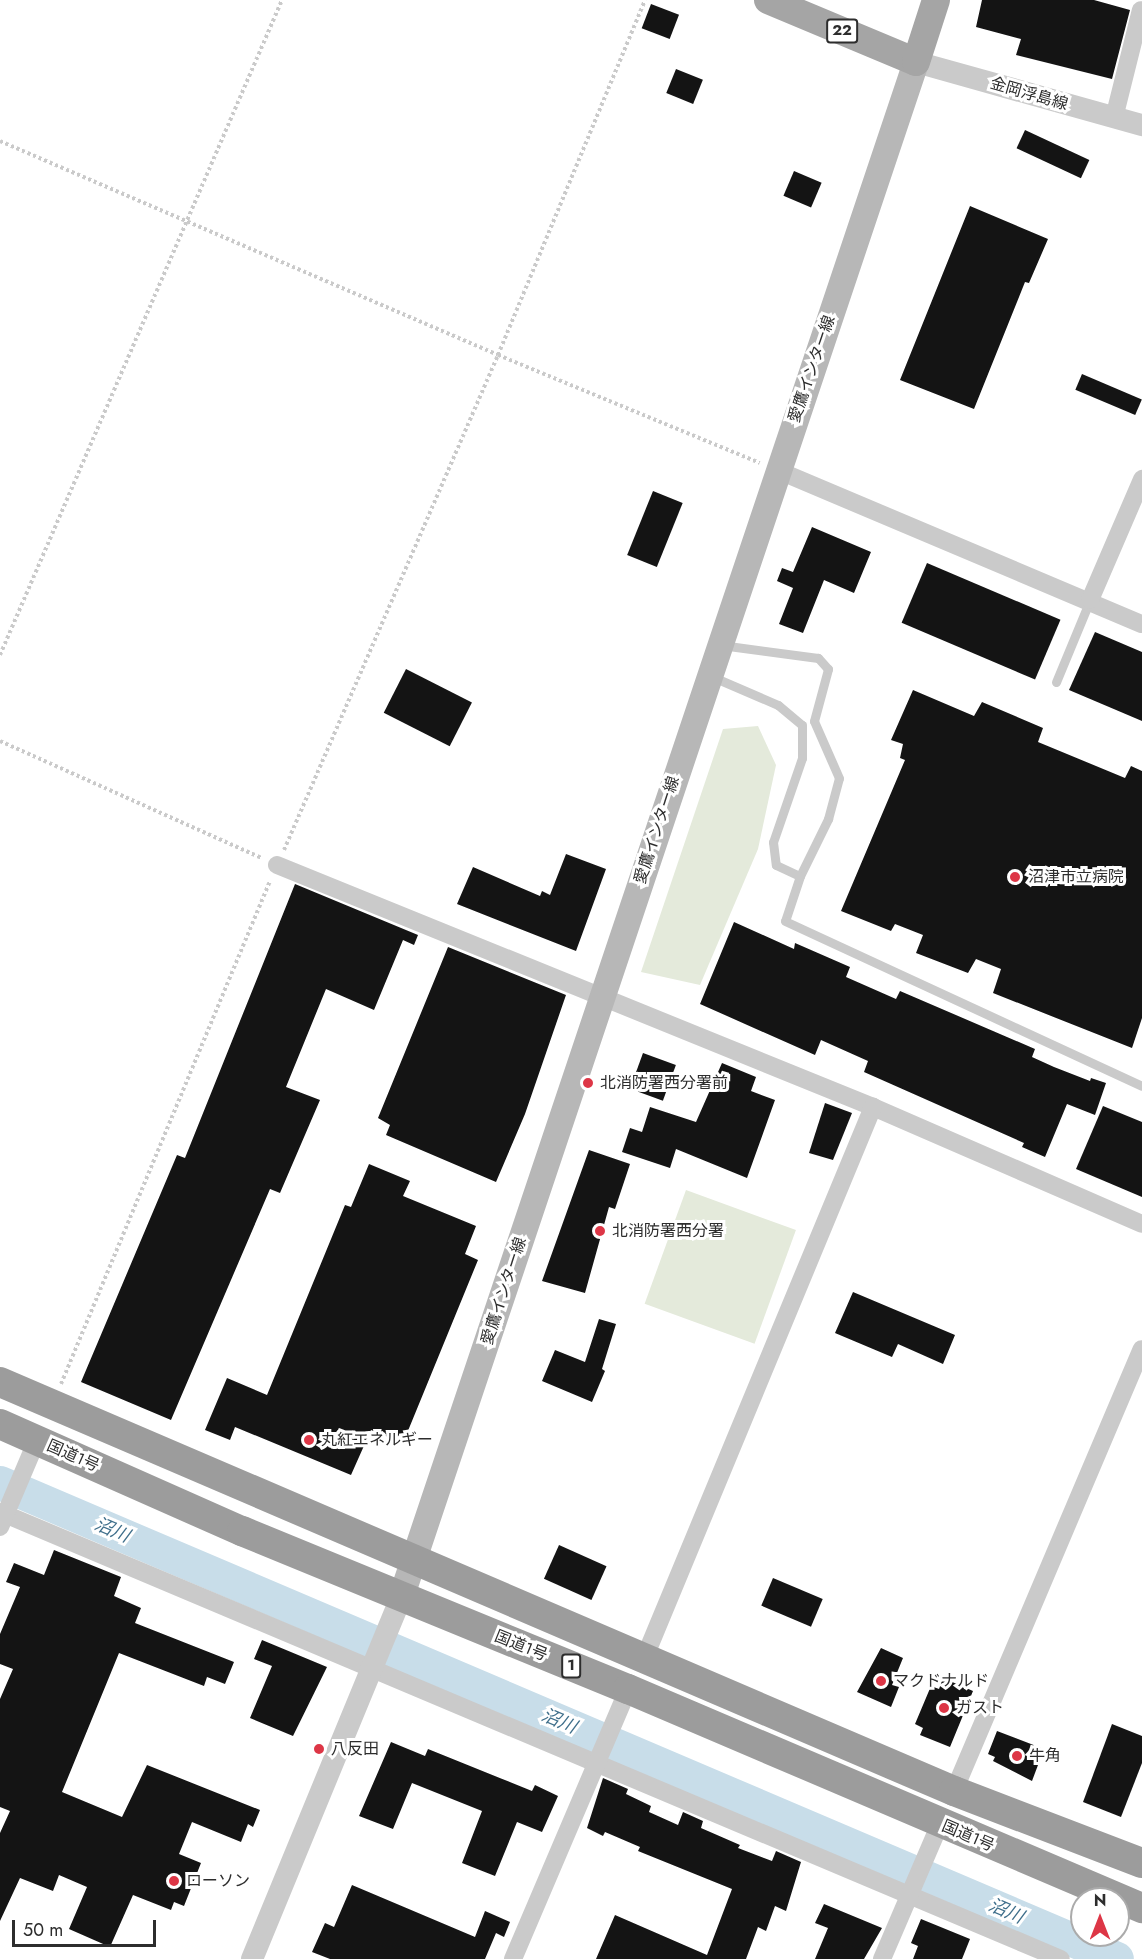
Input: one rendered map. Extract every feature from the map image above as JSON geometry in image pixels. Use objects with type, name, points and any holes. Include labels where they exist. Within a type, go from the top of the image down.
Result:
[{"type":"highway","name":"1","points":[[0,1382],[954,1791],[1142,1863]]},
{"type":"highway","name":"国道1号","points":[[0,1424],[397,1610],[624,1701],[934,1836],[1142,1908]]},
{"type":"main road","name":"22","points":[[768,0],[916,62]]},
{"type":"main road","points":[[916,62],[936,0]]},
{"type":"main road","name":"愛鷹インター線","points":[[397,1610],[777,470],[916,62]]},
{"type":"street","points":[[1114,118],[1141,10]]},
{"type":"street","name":"金岡浮島線","points":[[916,62],[1142,125]]},
{"type":"street","points":[[777,470],[1090,600],[1142,624]]},
{"type":"street","points":[[1090,600],[1142,479]]},
{"type":"street","points":[[277,865],[602,995],[873,1107],[1142,1224]]},
{"type":"street","points":[[644,1659],[873,1107]]},
{"type":"street","points":[[954,1791],[1142,1349]]},
{"type":"street","points":[[37,1440],[4,1515],[597,1758],[1061,1959]]},
{"type":"street","points":[[252,1959],[397,1610]]},
{"type":"street","points":[[513,1959],[597,1758],[624,1701]]},
{"type":"street","points":[[882,1959],[934,1836]]},
{"type":"lane","points":[[1056,682],[1090,600]]},
{"type":"lane","points":[[719,644],[819,658],[828,669],[814,721],[839,778],[828,819],[800,876],[785,921],[1142,1086]]},
{"type":"lane","points":[[709,675],[778,705],[802,725],[802,758],[773,842],[776,865],[800,876]]},
{"type":"path","points":[[0,655],[282,0]]},
{"type":"path","points":[[53,1404],[277,865],[498,356],[645,0]]},
{"type":"path","points":[[0,141],[498,356],[777,470]]},
{"type":"path","points":[[0,741],[277,865]]},
{"type":"green space","points":[[758,726],[776,765],[758,849],[700,985],[641,972],[723,729]]},
{"type":"green space","points":[[686,1190],[796,1230],[755,1344],[645,1304]]},
{"type":"building","points":[[982,0],[1094,0],[1130,10],[1112,79],[1016,55],[1021,39],[976,27]]},
{"type":"building","points":[[651,4],[679,15],[670,39],[642,28]]},
{"type":"building","points":[[676,69],[703,80],[693,104],[666,93]]},
{"type":"building","points":[[1025,130],[1089,160],[1081,178],[1017,148]]},
{"type":"building","points":[[794,171],[822,183],[811,208],[783,196]]},
{"type":"building","points":[[970,206],[1048,239],[1029,283],[1025,282],[974,409],[900,380]]},
{"type":"building","points":[[1082,374],[1142,399],[1135,415],[1075,390]]},
{"type":"building","points":[[653,491],[683,503],[657,567],[627,555]]},
{"type":"building","points":[[812,527],[871,552],[854,593],[824,580],[803,633],[779,624],[793,588],[777,581],[782,568],[793,572]]},
{"type":"building","points":[[927,563],[1060,620],[1035,679],[902,623]]},
{"type":"building","points":[[1095,632],[1142,652],[1142,721],[1069,690]]},
{"type":"building","points":[[406,669],[472,703],[450,746],[384,713]]},
{"type":"building","points":[[913,690],[974,716],[982,702],[1043,728],[1038,742],[1125,778],[1131,766],[1142,771],[1142,1018],[1132,1048],[993,993],[1001,969],[976,959],[968,973],[916,953],[923,935],[895,924],[891,931],[841,911],[905,760],[900,758],[903,744],[891,740]]},
{"type":"building","points":[[566,854],[606,869],[576,951],[457,904],[473,867],[540,896],[542,891],[550,895]]},
{"type":"building","points":[[295,884],[418,935],[414,945],[403,940],[374,1010],[326,989],[286,1087],[320,1100],[280,1193],[270,1189],[171,1420],[81,1382],[177,1155],[185,1158]]},
{"type":"building","points":[[734,922],[794,949],[795,943],[850,967],[846,977],[896,999],[900,991],[1035,1049],[1032,1057],[1054,1067],[1090,1081],[1091,1078],[1106,1083],[1095,1115],[1067,1104],[1045,1157],[1022,1147],[1024,1143],[864,1072],[868,1061],[821,1040],[815,1055],[700,1004]]},
{"type":"building","points":[[448,947],[566,995],[525,1114],[496,1182],[386,1135],[390,1125],[378,1118]]},
{"type":"building","points":[[643,1053],[676,1065],[663,1101],[630,1089]]},
{"type":"building","points":[[722,1063],[756,1077],[751,1091],[775,1100],[747,1178],[676,1149],[670,1168],[622,1152],[630,1128],[642,1132],[650,1107],[696,1122]]},
{"type":"building","points":[[825,1103],[852,1113],[833,1160],[809,1153]]},
{"type":"building","points":[[1103,1106],[1142,1122],[1142,1197],[1076,1169]]},
{"type":"building","points":[[589,1150],[630,1164],[615,1209],[609,1207],[585,1293],[542,1281]]},
{"type":"building","points":[[369,1164],[410,1181],[403,1196],[476,1226],[465,1254],[478,1260],[403,1443],[371,1430],[351,1475],[235,1427],[230,1440],[205,1430],[227,1378],[267,1395],[345,1205],[351,1207]]},
{"type":"building","points":[[853,1292],[955,1335],[943,1364],[898,1344],[892,1357],[835,1333]]},
{"type":"building","points":[[599,1319],[616,1324],[602,1369],[605,1371],[592,1402],[542,1381],[555,1350],[585,1362]]},
{"type":"building","points":[[559,1545],[607,1566],[591,1600],[544,1579]]},
{"type":"building","points":[[54,1550],[121,1577],[114,1596],[141,1608],[135,1623],[234,1662],[225,1684],[207,1677],[204,1686],[119,1653],[62,1792],[122,1817],[147,1765],[260,1810],[253,1827],[248,1824],[241,1842],[192,1822],[179,1854],[201,1863],[184,1906],[174,1902],[171,1910],[133,1895],[110,1947],[69,1929],[87,1887],[59,1875],[53,1891],[20,1878],[0,1921],[0,1833],[10,1811],[0,1807],[0,1699],[13,1669],[0,1664],[0,1634],[20,1587],[6,1582],[14,1563],[44,1575]]},
{"type":"building","points":[[773,1578],[823,1599],[811,1627],[761,1606]]},
{"type":"building","points":[[262,1640],[327,1667],[293,1736],[250,1718],[272,1666],[254,1659]]},
{"type":"building","points":[[881,1648],[903,1658],[892,1685],[899,1687],[891,1707],[857,1692]]},
{"type":"building","name":"ガスト","points":[[943,1678],[973,1691],[950,1747],[920,1735],[923,1728],[915,1724],[931,1686],[939,1689]]},
{"type":"building","points":[[1112,1724],[1142,1736],[1142,1763],[1121,1817],[1083,1802]]},
{"type":"building","name":"牛角","points":[[997,1731],[1044,1749],[1032,1781],[993,1761],[995,1757],[988,1754]]},
{"type":"building","points":[[391,1742],[425,1756],[428,1749],[532,1791],[535,1785],[558,1796],[542,1832],[517,1822],[495,1876],[462,1863],[482,1811],[412,1783],[393,1829],[359,1816]]},
{"type":"building","points":[[603,1778],[628,1789],[626,1794],[651,1806],[649,1812],[678,1825],[683,1812],[703,1821],[701,1828],[740,1845],[738,1848],[772,1861],[776,1851],[801,1862],[786,1911],[775,1906],[766,1931],[758,1927],[746,1959],[596,1959],[615,1915],[707,1955],[732,1889],[638,1851],[640,1847],[605,1832],[603,1836],[587,1828]]},
{"type":"building","points":[[352,1885],[475,1937],[485,1911],[510,1922],[504,1937],[496,1933],[485,1959],[330,1959],[312,1952],[325,1923],[334,1927]]},
{"type":"building","points":[[824,1904],[882,1928],[864,1959],[815,1959],[828,1928],[815,1923]]},
{"type":"building","points":[[921,1919],[970,1939],[962,1959],[913,1959],[918,1946],[911,1943]]},
{"type":"waterway","name":"沼川","points":[[0,1483],[1117,1959]]},
{"type":"place","name":"沼津市立病院","points":[[1015,877]]},
{"type":"place","name":"北消防署西分署前","points":[[588,1083]]},
{"type":"place","name":"北消防署西分署","points":[[600,1231]]},
{"type":"place","name":"丸紅エネルギー","points":[[309,1440]]},
{"type":"place","name":"マクドナルド","points":[[881,1681]]},
{"type":"place","name":"ガスト","points":[[944,1708]]},
{"type":"place","name":"八反田","points":[[319,1749]]},
{"type":"place","name":"牛角","points":[[1017,1756]]},
{"type":"place","name":"ローソン","points":[[174,1881]]}]
